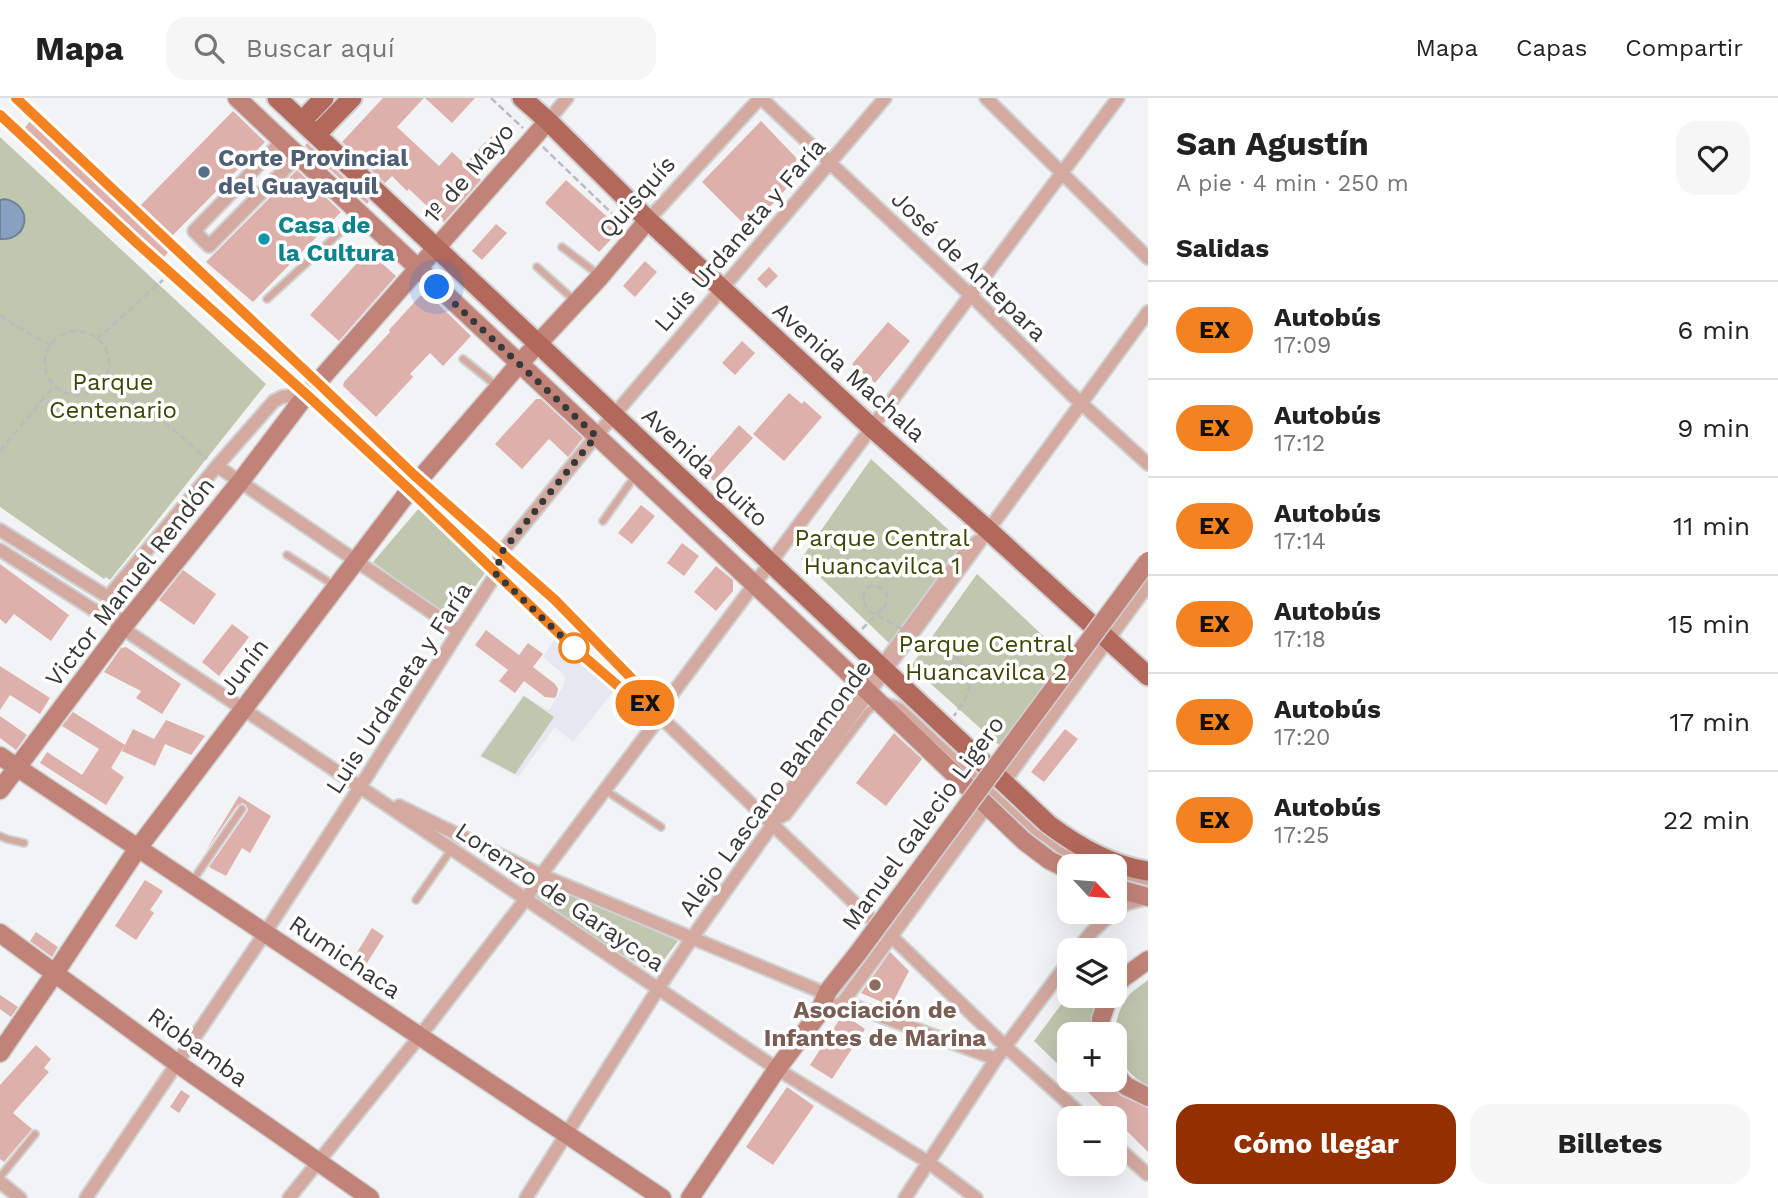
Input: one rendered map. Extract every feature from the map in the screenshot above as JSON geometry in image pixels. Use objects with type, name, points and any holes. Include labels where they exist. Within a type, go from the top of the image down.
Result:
[{"type":"main road","name":"Avenida Quito","points":[[277,98],[436,247],[544,336],[614,415],[1048,824],[1063,836],[1098,855],[1146,870]]},
{"type":"main road","points":[[309,128],[324,98]]},
{"type":"main road","points":[[309,128],[352,98]]},
{"type":"main road","name":"Avenida Machala","points":[[522,98],[722,289],[1148,676]]},
{"type":"street","points":[[237,98],[987,806],[1035,850],[1057,863]]},
{"type":"street","name":"1º de Mayo","points":[[436,247],[567,98]]},
{"type":"street","name":"José de Antepara","points":[[761,98],[1148,464]]},
{"type":"street","name":"Quisquís","points":[[544,336],[761,98]]},
{"type":"street","name":"Luis Urdaneta y Faría","points":[[86,1198],[360,788],[496,574],[501,553],[596,436],[885,98]]},
{"type":"street","points":[[986,98],[1148,258]]},
{"type":"street","points":[[289,1198],[420,1036],[525,900],[659,718],[670,696],[1118,98]]},
{"type":"street","points":[[282,141],[194,231],[209,246],[298,156]]},
{"type":"street","name":"Victor Manuel Rendón","points":[[0,790],[122,628],[308,394],[436,247]]},
{"type":"street","name":"Alejo Lascano Bahamonde","points":[[526,1198],[692,938],[870,694],[883,667],[988,530],[1148,312]]},
{"type":"street","name":"Junín","points":[[0,1053],[138,848],[243,709],[415,485],[544,336]]},
{"type":"street","name":"Victor Manuel Rendón","points":[[108,597],[274,401],[282,397],[308,394]]},
{"type":"street","points":[[217,466],[459,631]]},
{"type":"street","points":[[0,530],[108,597],[122,628]]},
{"type":"street","name":"Lorenzo de Garaycoa","points":[[0,550],[122,628],[777,1069],[928,1162],[976,1198]]},
{"type":"street","name":"Manuel Galecio Ligero","points":[[690,1198],[777,1069],[817,1016],[828,992],[1148,561]]},
{"type":"street","name":"Manuel Galecio Ligero","points":[[1004,782],[1148,585]]},
{"type":"street","points":[[646,703],[869,918]]},
{"type":"street","name":"Rumichaca","points":[[0,756],[662,1198]]},
{"type":"street","points":[[360,788],[541,875],[817,990]]},
{"type":"street","name":"Manuel Galecio Ligero","points":[[817,1016],[843,1002],[987,806]]},
{"type":"street","points":[[1127,891],[1148,897]]},
{"type":"street","points":[[1127,904],[1148,897]]},
{"type":"street","points":[[1087,938],[1100,924]]},
{"type":"street","name":"Riobamba","points":[[0,933],[178,1064],[370,1198]]},
{"type":"street","points":[[891,936],[1072,1106]]},
{"type":"street","points":[[1127,975],[1148,960]]},
{"type":"street","points":[[905,1198],[996,1059],[1057,977]]},
{"type":"street","points":[[843,1002],[996,1059]]},
{"type":"street","points":[[1127,1084],[1148,1097]]},
{"type":"street","points":[[1127,1156],[1147,1174]]},
{"type":"street","points":[[0,1180],[20,1198]]},
{"type":"lane","points":[[15,98],[308,394],[415,485],[496,574],[574,648],[631,697],[646,703]]},
{"type":"lane","points":[[0,115],[171,273],[308,394],[555,600],[640,687],[646,703]]},
{"type":"lane","points":[[267,299],[360,214]]},
{"type":"lane","points":[[562,247],[600,277]]},
{"type":"lane","points":[[537,267],[576,303]]},
{"type":"lane","points":[[463,359],[499,388]]},
{"type":"lane","points":[[603,521],[637,474]]},
{"type":"lane","points":[[287,555],[336,588]]},
{"type":"lane","points":[[870,694],[901,707],[1034,831],[1068,854]]},
{"type":"lane","points":[[605,790],[661,827]]},
{"type":"lane","points":[[191,884],[242,809]]},
{"type":"lane","points":[[0,836],[24,843]]},
{"type":"lane","points":[[416,900],[451,849]]},
{"type":"lane","points":[[1127,872],[1146,870]]},
{"type":"lane","points":[[0,1180],[35,1134]]},
{"type":"path","points":[[97,339],[171,273]]},
{"type":"path","points":[[0,315],[51,345]]},
{"type":"path","points":[[69,332],[84,332],[97,339],[107,354],[108,363],[103,382],[89,393],[80,395],[62,391],[54,386],[45,366],[47,351],[51,345],[55,339],[69,332]]},
{"type":"path","points":[[103,382],[162,420],[217,466]]},
{"type":"path","points":[[0,450],[54,386]]},
{"type":"path","points":[[853,639],[883,608],[886,604],[887,593],[877,585],[870,586],[864,592],[863,601],[869,611],[960,660],[964,668],[962,680],[951,685],[946,682],[941,672],[947,661],[952,657],[959,658],[964,662],[971,683],[964,701],[947,728]]},
{"type":"shaded area","points":[[556,637],[615,689],[573,742],[555,727],[518,777],[479,756],[523,695],[549,710],[563,687],[565,678],[543,657]]},
{"type":"green space","name":"Parque Centenario","points":[[0,137],[266,384],[110,580],[106,577],[104,579],[0,507]]},
{"type":"green space","name":"Parque Central Huancavilca 1","points":[[871,459],[964,544],[890,644],[801,559]]},
{"type":"green space","points":[[420,507],[488,569],[451,619],[373,562]]},
{"type":"green space","name":"Parque Central Huancavilca 2","points":[[977,574],[1068,659],[1000,746],[911,666]]},
{"type":"green space","points":[[524,696],[554,717],[515,774],[481,756]]},
{"type":"green space","points":[[544,883],[678,941],[654,973],[532,902]]},
{"type":"green space","points":[[1148,980],[1148,1086],[1127,1069],[1127,1022],[1117,1022],[1121,1008],[1127,1008],[1127,998]]},
{"type":"green space","points":[[1059,1008],[1102,1008],[1100,1022],[1057,1022],[1057,1063],[1034,1041]]},
{"type":"water","points":[[5,199],[21,208],[24,222],[17,234],[0,239],[0,200]]},
{"type":"building","points":[[383,98],[424,98],[397,127],[439,166],[452,152],[465,164],[502,125],[513,135],[475,174],[481,180],[444,222],[392,176],[385,183],[342,142]]},
{"type":"building","points":[[425,98],[475,98],[452,123]]},
{"type":"building","name":"Corte Provincial del Guayaquil","points":[[233,111],[265,142],[171,237],[139,207]]},
{"type":"building","points":[[30,121],[169,251],[163,259],[24,129]]},
{"type":"building","points":[[761,121],[805,167],[750,230],[702,182]]},
{"type":"building","points":[[307,143],[369,201],[367,204],[305,146]]},
{"type":"building","name":"Casa de la Cultura","points":[[297,170],[341,212],[253,302],[206,262]]},
{"type":"building","points":[[566,180],[621,229],[599,252],[545,203]]},
{"type":"building","points":[[496,224],[507,233],[482,260],[472,251]]},
{"type":"building","points":[[368,251],[396,276],[339,341],[310,315]]},
{"type":"building","points":[[645,261],[657,272],[635,297],[623,286]]},
{"type":"building","points":[[769,267],[778,276],[766,288],[757,279]]},
{"type":"building","points":[[425,294],[471,336],[443,366],[430,353],[410,374],[413,377],[376,417],[343,386],[344,382],[420,296]]},
{"type":"building","points":[[888,322],[910,341],[875,383],[852,364]]},
{"type":"building","points":[[742,341],[755,353],[735,375],[722,363]]},
{"type":"building","points":[[789,393],[802,404],[804,401],[822,417],[784,461],[753,434]]},
{"type":"building","points":[[536,399],[541,399],[583,438],[568,457],[549,439],[522,469],[495,444]]},
{"type":"building","points":[[739,425],[753,438],[714,481],[700,470]]},
{"type":"building","points":[[641,505],[655,516],[632,544],[618,533]]},
{"type":"building","points":[[682,543],[699,556],[684,576],[667,563]]},
{"type":"building","points":[[0,564],[69,615],[51,641],[14,614],[6,624],[0,619]]},
{"type":"building","points":[[716,566],[733,580],[733,591],[716,611],[694,592]]},
{"type":"building","points":[[183,570],[216,594],[194,625],[159,600]]},
{"type":"building","points":[[232,624],[249,637],[219,676],[202,662]]},
{"type":"building","points":[[486,630],[519,655],[528,643],[543,654],[533,667],[555,684],[558,689],[555,698],[545,697],[524,681],[515,693],[499,681],[508,670],[475,645]]},
{"type":"building","points":[[126,647],[181,684],[162,714],[136,698],[141,691],[104,672],[121,648]]},
{"type":"building","points":[[0,666],[50,698],[40,714],[10,695],[0,710]]},
{"type":"building","points":[[73,712],[125,745],[111,768],[124,777],[106,805],[40,763],[47,752],[82,775],[99,749],[62,726]]},
{"type":"building","points":[[0,716],[27,735],[16,750],[0,738]]},
{"type":"building","points":[[166,720],[205,736],[191,755],[165,744],[155,766],[122,751],[133,729],[154,739]]},
{"type":"building","points":[[1065,729],[1078,739],[1044,782],[1031,772]]},
{"type":"building","points":[[894,733],[922,759],[886,806],[856,783]]},
{"type":"building","points":[[239,796],[271,816],[250,853],[242,848],[226,876],[209,867],[247,812],[246,805],[242,803],[237,806],[205,852]]},
{"type":"building","points":[[145,880],[163,891],[150,910],[154,913],[136,940],[115,926]]},
{"type":"building","points":[[372,928],[384,936],[365,966],[353,959]]},
{"type":"building","points":[[36,932],[58,947],[52,957],[30,941]]},
{"type":"building","points":[[890,952],[909,971],[891,1006],[861,993]]},
{"type":"building","points":[[0,995],[18,1007],[11,1017],[0,1009]]},
{"type":"building","points":[[843,1014],[865,1029],[832,1079],[810,1065]]},
{"type":"building","points":[[36,1045],[51,1059],[44,1068],[49,1072],[13,1113],[32,1129],[4,1162],[0,1159],[0,1085]]},
{"type":"building","points":[[787,1087],[814,1106],[773,1165],[746,1147]]},
{"type":"building","points":[[181,1090],[190,1096],[179,1113],[170,1107]]},
{"type":"building","points":[[1088,1092],[1117,1092],[1148,1108],[1148,1152],[1127,1131],[1127,1106],[1102,1106]]},
{"type":"bus line","name":"EX","points":[[0,115],[411,491],[574,648],[631,697],[646,703],[640,687],[555,600],[414,475],[16,98]]},
{"type":"place","name":"Corte Provincial del Guayaquil","points":[[204,172]]},
{"type":"place","name":"Casa de la Cultura","points":[[264,239]]},
{"type":"place","name":"Asociación de Infantes de Marina","points":[[875,985]]},
{"type":"route","points":[[437,287],[596,436],[501,553],[496,574],[574,648]]}]
